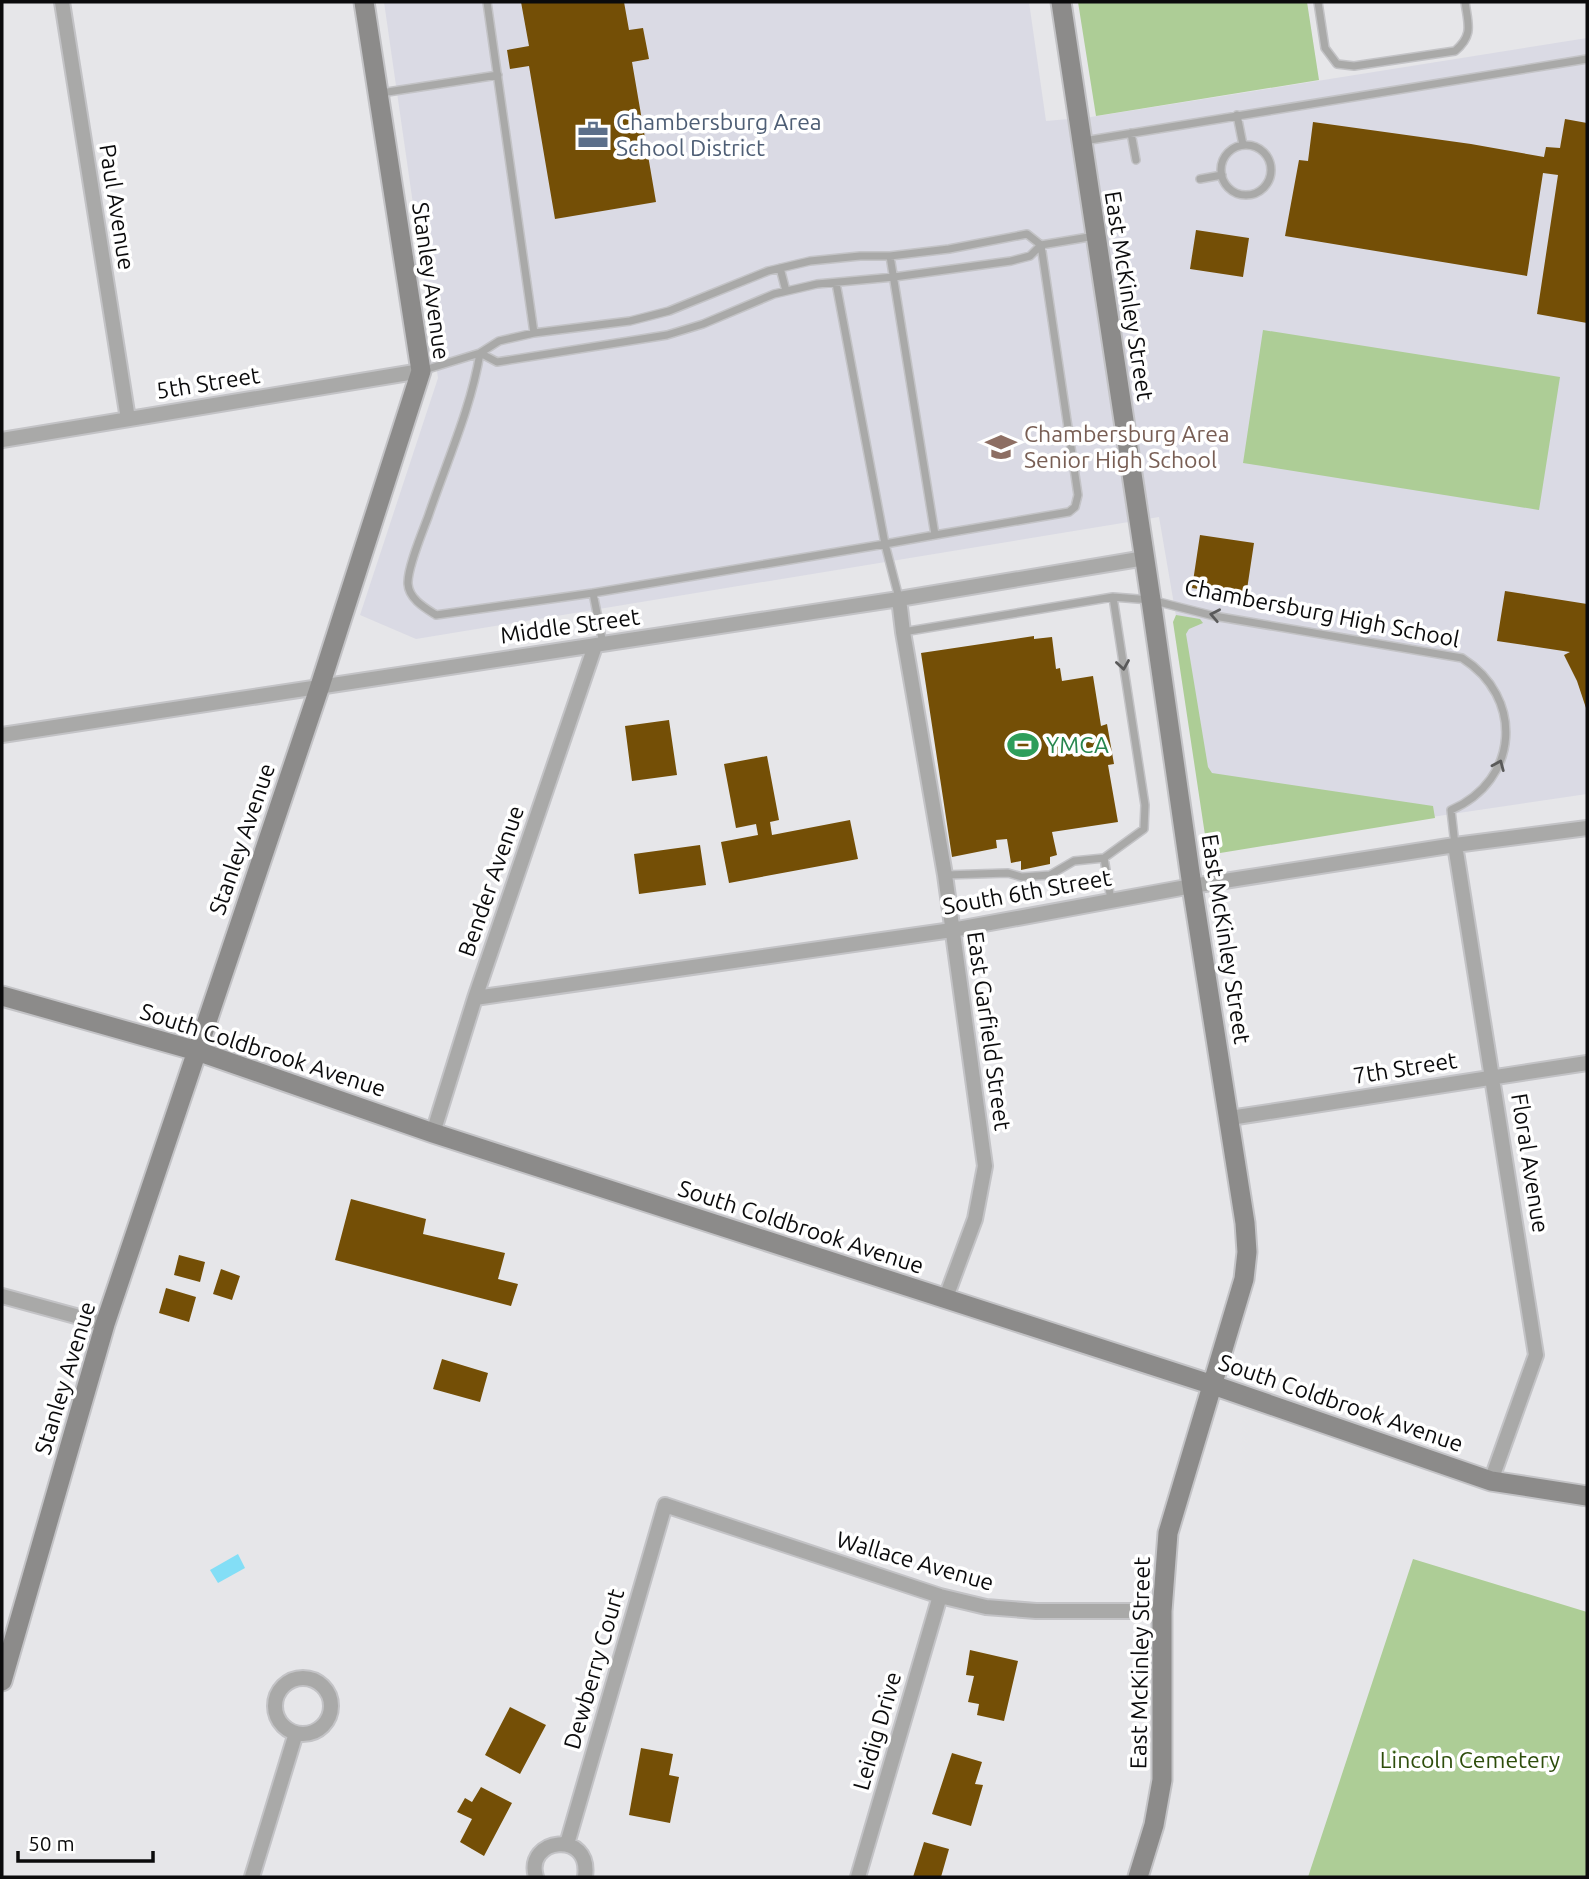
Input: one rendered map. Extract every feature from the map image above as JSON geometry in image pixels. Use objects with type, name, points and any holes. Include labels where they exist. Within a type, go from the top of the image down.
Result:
[{"type":"street","name":"Paul Avenue","points":[[62,2],[128,419]]},
{"type":"street","name":"Stanley Avenue","points":[[2,1681],[105,1324],[320,686],[421,371],[364,2]]},
{"type":"street","name":"East McKinley Street","points":[[1060,2],[1192,886],[1230,1118],[1247,1252],[1244,1279],[1168,1533],[1161,1611],[1162,1780],[1154,1825],[1138,1877]]},
{"type":"street","name":"5th Street","points":[[2,440],[421,371]]},
{"type":"street","name":"Middle Street","points":[[2,735],[899,599],[1144,558]]},
{"type":"street","name":"East Garfield Street","points":[[899,599],[945,875],[985,1166],[975,1219],[945,1300]]},
{"type":"street","name":"Bender Avenue","points":[[433,1133],[475,998],[599,645]]},
{"type":"street","name":"South 6th Street","points":[[475,998],[952,930],[1192,886],[1455,845],[1587,828]]},
{"type":"street","name":"Floral Avenue","points":[[1455,845],[1536,1354],[1491,1481]]},
{"type":"street","name":"South Coldbrook Avenue","points":[[2,996],[197,1051],[433,1133],[1213,1385],[1491,1481],[1587,1496]]},
{"type":"street","name":"7th Street","points":[[1230,1118],[1587,1063]]},
{"type":"street","points":[[2,1296],[105,1324]]},
{"type":"street","name":"Wallace Avenue","points":[[665,1505],[940,1597],[986,1607],[1036,1611],[1161,1611]]},
{"type":"street","name":"Dewberry Court","points":[[567,1844],[665,1505]]},
{"type":"street","name":"Leidig Drive","points":[[858,1877],[940,1597]]},
{"type":"street","points":[[300,1677],[311,1678],[321,1683],[328,1691],[332,1702],[331,1713],[326,1723],[317,1730],[307,1734],[296,1733],[286,1728],[279,1720],[275,1709],[276,1698],[281,1688],[289,1681],[300,1677]]},
{"type":"street","points":[[253,1877],[296,1733]]},
{"type":"street","points":[[536,1877],[535,1862],[540,1853],[548,1846],[558,1843],[576,1849],[583,1857],[586,1866],[584,1877]]},
{"type":"lane","points":[[487,2],[534,334]]},
{"type":"lane","points":[[1318,2],[1325,48],[1337,64],[1354,66],[1455,51],[1466,42],[1469,30],[1465,2]]},
{"type":"lane","points":[[1081,141],[1587,59]]},
{"type":"lane","points":[[378,94],[498,75]]},
{"type":"lane","points":[[1237,114],[1243,145]]},
{"type":"lane","points":[[1131,133],[1136,160]]},
{"type":"lane","points":[[1243,145],[1254,146],[1267,156],[1271,172],[1265,187],[1258,192],[1242,195],[1228,187],[1222,175],[1225,156],[1230,150],[1243,145]]},
{"type":"lane","points":[[1200,179],[1222,175]]},
{"type":"lane","points":[[421,371],[480,353],[499,341],[643,318],[669,311],[757,275],[810,261],[949,249],[1027,234],[1041,246],[1078,495],[1075,507],[1069,512],[593,593],[436,615],[411,595],[408,584],[418,545],[475,385],[480,353]]},
{"type":"lane","points":[[480,353],[497,362],[667,335],[703,324],[786,291],[1011,261],[1030,256],[1041,246],[1095,236]]},
{"type":"lane","points":[[890,256],[935,535]]},
{"type":"lane","points":[[780,268],[786,291]]},
{"type":"lane","points":[[836,283],[899,599]]},
{"type":"lane","points":[[593,593],[599,645]]},
{"type":"lane","points":[[945,875],[1050,875],[1074,861],[1104,858],[1144,829],[1145,805],[1113,597]]},
{"type":"lane","name":"Chambersburg High School","points":[[903,632],[1113,597],[1151,600],[1214,615],[1462,658],[1486,677],[1496,691],[1504,714],[1506,740],[1501,762],[1493,778],[1481,793],[1451,810],[1455,845]]},
{"type":"lane","points":[[1104,858],[1111,900]]},
{"type":"shaded area","name":"Chambersburg Area Senior High School","points":[[384,2],[1029,2],[1046,121],[1091,117],[1587,38],[1587,794],[1216,849],[1159,517],[416,639],[360,615],[438,378]]},
{"type":"green space","points":[[1078,2],[1307,2],[1319,80],[1096,116]]},
{"type":"green space","points":[[1263,330],[1560,377],[1539,510],[1243,463]]},
{"type":"green space","points":[[1176,615],[1200,619],[1203,623],[1189,629],[1186,634],[1208,767],[1212,773],[1433,806],[1435,818],[1208,855],[1173,622]]},
{"type":"green space","name":"Lincoln Cemetery","points":[[1413,1559],[1587,1612],[1587,1877],[1308,1877]]},
{"type":"water","points":[[238,1554],[245,1568],[218,1583],[210,1570]]},
{"type":"building","name":"Chambersburg Area School District","points":[[521,2],[624,2],[629,30],[643,28],[649,59],[632,62],[656,202],[555,219],[529,66],[510,69],[507,50],[529,46]]},
{"type":"building","points":[[1565,119],[1587,123],[1587,323],[1537,314],[1558,175],[1543,173],[1527,276],[1285,236],[1299,160],[1308,161],[1313,122],[1544,157],[1546,147],[1560,148]]},
{"type":"building","points":[[1196,230],[1249,238],[1243,277],[1190,269]]},
{"type":"building","points":[[1200,535],[1254,543],[1246,596],[1192,588]]},
{"type":"building","points":[[1505,591],[1587,604],[1587,711],[1577,681],[1564,655],[1570,652],[1497,641]]},
{"type":"building","name":"YMCA","points":[[1034,636],[1034,639],[1052,637],[1056,669],[1060,668],[1062,681],[1093,676],[1101,726],[1107,724],[1114,764],[1108,765],[1118,822],[1052,832],[1057,855],[1050,857],[1050,864],[1021,870],[1021,861],[1011,863],[1007,839],[996,840],[997,848],[952,857],[921,653]]},
{"type":"building","points":[[669,720],[677,775],[632,781],[625,726]]},
{"type":"building","points":[[767,756],[779,820],[770,822],[772,835],[850,820],[858,859],[729,883],[721,842],[758,835],[756,824],[736,828],[724,764]]},
{"type":"building","points":[[700,845],[706,885],[639,894],[634,854]]},
{"type":"building","points":[[351,1199],[426,1219],[423,1234],[505,1253],[498,1279],[518,1284],[511,1306],[335,1260]]},
{"type":"building","points":[[179,1255],[205,1262],[200,1282],[174,1275]]},
{"type":"building","points":[[221,1269],[240,1276],[232,1300],[213,1294]]},
{"type":"building","points":[[166,1288],[196,1297],[189,1322],[159,1313]]},
{"type":"building","points":[[442,1359],[488,1373],[480,1402],[433,1389]]},
{"type":"building","points":[[970,1650],[1018,1661],[1004,1721],[977,1715],[979,1704],[968,1702],[974,1676],[966,1675]]},
{"type":"building","points":[[510,1707],[546,1725],[520,1774],[485,1755]]},
{"type":"building","points":[[641,1748],[673,1754],[669,1775],[679,1777],[670,1823],[629,1815]]},
{"type":"building","points":[[952,1753],[982,1762],[975,1784],[983,1785],[971,1826],[932,1814]]},
{"type":"building","points":[[481,1787],[512,1803],[484,1856],[460,1842],[472,1819],[457,1812],[465,1798],[472,1802]]},
{"type":"building","points":[[924,1842],[949,1849],[941,1877],[913,1877]]},
{"type":"place","name":"Chambersburg Area School District","points":[[593,135]]},
{"type":"place","name":"Chambersburg Area Senior High School","points":[[1001,447]]},
{"type":"place","name":"YMCA","points":[[1023,745]]}]
